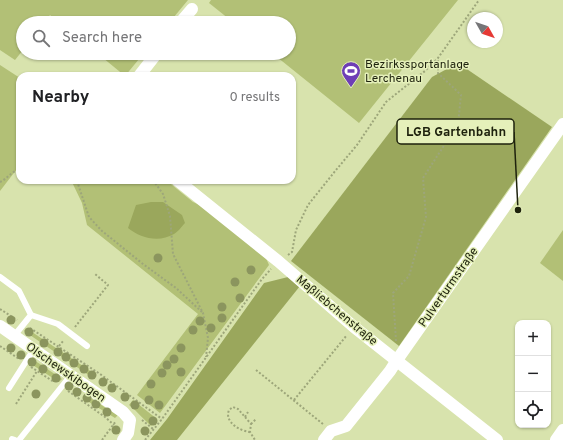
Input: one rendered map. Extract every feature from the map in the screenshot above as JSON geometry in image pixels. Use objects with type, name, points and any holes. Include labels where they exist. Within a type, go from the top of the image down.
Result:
[{"type":"street","points":[[186,16],[192,9]]},
{"type":"street","points":[[142,72],[152,60]]},
{"type":"street","name":"Pulverturmstraße","points":[[328,436],[346,426],[390,372],[563,124]]},
{"type":"street","name":"Maßliebchenstraße","points":[[182,184],[278,261],[354,327],[497,440]]},
{"type":"street","name":"Olschewskibogen","points":[[0,326],[123,412],[130,420],[128,433],[123,440]]},
{"type":"street","points":[[556,440],[563,430]]},
{"type":"lane","points":[[0,277],[19,291],[31,314],[58,324],[87,346]]},
{"type":"lane","points":[[14,336],[31,314]]},
{"type":"lane","points":[[9,388],[34,349]]},
{"type":"lane","points":[[19,440],[71,375]]},
{"type":"path","points":[[145,440],[162,419],[262,279],[278,261],[285,259],[292,252],[296,230],[308,205],[358,145],[386,102],[425,71],[438,58],[479,0]]},
{"type":"path","points":[[397,360],[393,293],[409,276],[426,217],[423,178],[458,124],[461,95],[438,73],[438,58]]},
{"type":"path","points":[[0,182],[7,179],[16,170]]},
{"type":"path","points":[[78,184],[89,217],[142,264],[176,288],[203,313]]},
{"type":"path","points":[[156,184],[163,194],[170,216],[173,254],[203,313],[208,338],[206,358]]},
{"type":"path","points":[[59,346],[108,285],[95,274]]},
{"type":"path","points":[[0,309],[59,346],[162,419]]},
{"type":"path","points":[[294,400],[354,327]]},
{"type":"path","points":[[256,370],[294,400],[328,436]]},
{"type":"path","points":[[16,404],[38,371]]},
{"type":"path","points":[[250,432],[244,431],[231,422],[227,413],[233,407],[236,407],[251,424]]},
{"type":"path","points":[[245,417],[248,412]]},
{"type":"path","points":[[251,440],[254,439],[250,432],[251,424],[256,419]]},
{"type":"path","points":[[102,440],[114,425]]},
{"type":"green space","points":[[0,0],[188,0],[175,16],[16,16],[16,59],[15,60],[0,50]]},
{"type":"green space","name":"Bezirkssportanlage Lerchenau","points":[[211,0],[458,0],[359,123],[281,60],[296,60],[296,16],[225,16],[209,3]]},
{"type":"green space","points":[[106,60],[138,60],[128,72],[120,72]]},
{"type":"green space","points":[[458,63],[552,127],[399,346],[291,261],[432,77]]},
{"type":"green space","points":[[0,65],[16,75],[16,170],[0,191]]},
{"type":"green space","points":[[73,184],[171,184],[193,202],[213,211],[266,258],[269,265],[160,413],[137,395],[198,314],[87,225],[82,203]]},
{"type":"green space","points":[[151,202],[163,202],[182,215],[185,223],[175,233],[168,237],[156,239],[144,237],[128,228],[136,205]]},
{"type":"green space","points":[[563,230],[563,281],[540,263]]},
{"type":"green space","points":[[288,277],[300,286],[177,440],[150,440],[167,419],[264,283]]},
{"type":"green space","points":[[26,328],[95,374],[93,378],[24,331]]},
{"type":"green space","points":[[31,358],[62,379],[59,382],[28,362]]},
{"type":"green space","points":[[86,395],[106,408],[110,407],[119,414],[115,418],[84,399]]},
{"type":"green space","points":[[133,400],[157,419],[151,426],[129,405]]},
{"type":"place","name":"Bezirkssportanlage Lerchenau","points":[[351,88]]},
{"type":"place","name":"LGB Gartenbahn","points":[[518,210]]}]
